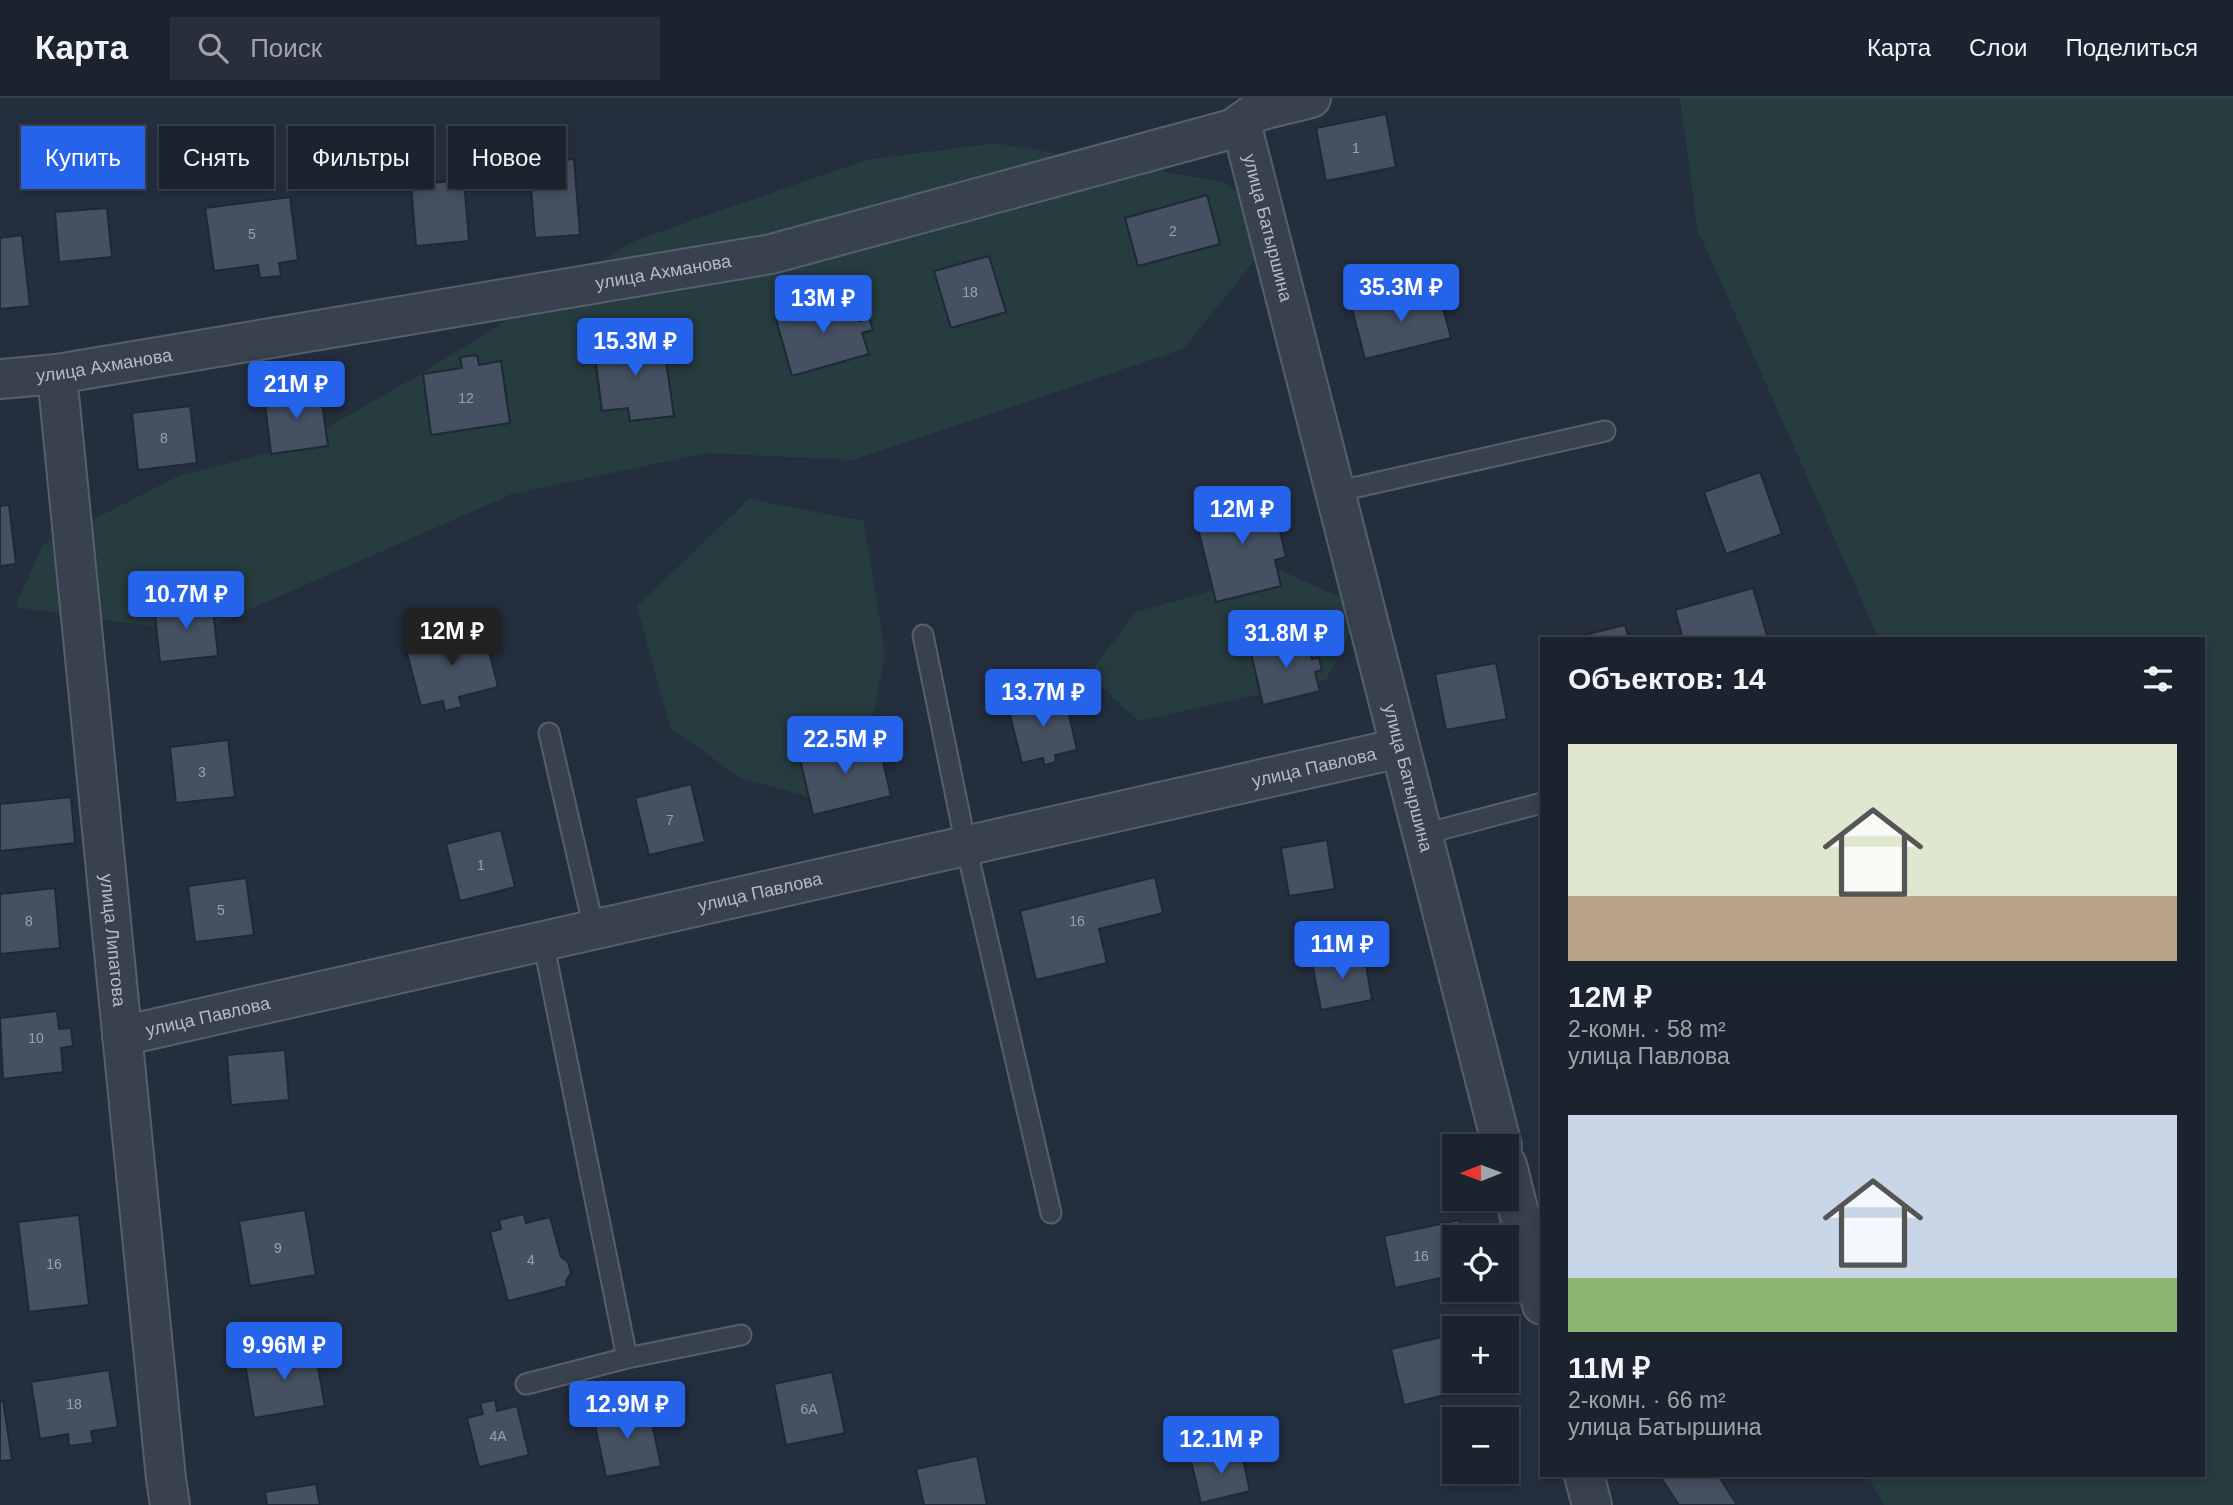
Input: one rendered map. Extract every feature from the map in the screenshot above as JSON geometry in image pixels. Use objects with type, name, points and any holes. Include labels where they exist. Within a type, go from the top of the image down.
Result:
[{"type":"street","name":"улица Ахманова","points":[[0,379],[57,374],[771,254],[1232,129],[1258,111],[1311,98]]},
{"type":"street","name":"улица Батыршина","points":[[1241,123],[1499,1134]]},
{"type":"street","name":"улица Липатова","points":[[57,374],[170,1505]]},
{"type":"street","name":"улица Павлова","points":[[122,1036],[1400,748]]},
{"type":"street","points":[[1519,1211],[1540,1296]]},
{"type":"street","points":[[1585,1477],[1592,1505]]},
{"type":"lane","points":[[1335,492],[1605,430]]},
{"type":"lane","points":[[923,635],[966,846],[1051,1213]]},
{"type":"lane","points":[[549,733],[594,929]]},
{"type":"lane","points":[[1424,834],[1540,804]]},
{"type":"lane","points":[[543,941],[627,1358]]},
{"type":"lane","points":[[526,1384],[627,1358],[741,1335]]},
{"type":"green space","points":[[1680,98],[2233,98],[2233,1505],[1884,1505],[1868,1477],[2205,1477],[2205,637],[1878,637],[1697,228]]},
{"type":"green space","points":[[995,143],[1223,182],[1281,228],[1183,349],[853,460],[706,453],[512,494],[196,633],[15,607],[43,545],[179,476],[297,445],[424,372],[636,240],[866,160]]},
{"type":"green space","points":[[749,499],[864,521],[885,654],[868,740],[838,805],[740,778],[670,727],[637,606]]},
{"type":"green space","points":[[1282,571],[1363,608],[1326,680],[1138,721],[1089,674],[1136,612]]},
{"type":"building","points":[[1386,114],[1396,167],[1326,181],[1316,128]]},
{"type":"building","points":[[574,159],[580,235],[535,238],[531,189],[566,189],[566,160]]},
{"type":"building","points":[[448,182],[448,189],[465,189],[469,241],[416,246],[411,189],[434,189],[434,183]]},
{"type":"building","points":[[1207,195],[1220,244],[1138,266],[1125,218]]},
{"type":"building","points":[[290,197],[298,260],[279,263],[281,276],[260,278],[258,265],[214,271],[205,208]]},
{"type":"building","points":[[107,208],[112,257],[59,262],[55,212]]},
{"type":"building","points":[[22,235],[30,306],[0,309],[0,238]]},
{"type":"building","points":[[989,256],[1006,312],[951,328],[934,271]]},
{"type":"building","points":[[1438,288],[1451,338],[1365,359],[1352,309]]},
{"type":"building","points":[[852,295],[860,321],[869,318],[873,330],[862,333],[869,354],[792,376],[775,316]]},
{"type":"building","points":[[662,333],[674,416],[630,421],[628,408],[602,411],[594,349],[619,346],[618,339]]},
{"type":"building","points":[[477,355],[479,365],[501,361],[510,423],[431,435],[423,374],[462,368],[460,357]]},
{"type":"building","points":[[320,388],[328,446],[271,454],[264,395]]},
{"type":"building","points":[[190,406],[197,463],[138,470],[132,413]]},
{"type":"building","points":[[1760,472],[1782,534],[1726,554],[1704,492]]},
{"type":"building","points":[[1271,493],[1286,557],[1275,560],[1281,586],[1216,602],[1194,512]]},
{"type":"building","points":[[9,505],[16,564],[0,566],[0,506]]},
{"type":"building","points":[[1753,588],[1767,637],[1682,637],[1675,610]]},
{"type":"building","points":[[212,599],[218,656],[160,662],[154,606]]},
{"type":"building","points":[[1625,625],[1628,637],[1576,637]]},
{"type":"building","points":[[483,627],[498,687],[459,697],[462,707],[445,711],[443,701],[421,706],[405,646]]},
{"type":"building","points":[[1306,636],[1312,659],[1319,658],[1322,670],[1315,672],[1320,691],[1263,705],[1250,649]]},
{"type":"building","points":[[1496,663],[1507,719],[1446,730],[1435,674]]},
{"type":"building","points":[[1064,693],[1077,750],[1055,755],[1056,762],[1044,765],[1043,758],[1022,763],[1008,707]]},
{"type":"building","points":[[877,736],[891,796],[813,815],[799,755]]},
{"type":"building","points":[[228,740],[235,797],[176,803],[170,747]]},
{"type":"building","points":[[691,784],[705,842],[649,855],[635,798]]},
{"type":"building","points":[[71,797],[75,843],[0,851],[0,804]]},
{"type":"building","points":[[501,830],[515,887],[460,901],[446,844]]},
{"type":"building","points":[[1327,840],[1335,889],[1289,896],[1281,848]]},
{"type":"building","points":[[1155,877],[1163,913],[1099,929],[1107,963],[1036,980],[1020,911]]},
{"type":"building","points":[[246,878],[254,935],[195,942],[188,886]]},
{"type":"building","points":[[55,888],[60,948],[0,954],[0,894]]},
{"type":"building","points":[[1364,953],[1372,1000],[1321,1010],[1312,963]]},
{"type":"building","points":[[57,1011],[59,1029],[71,1028],[73,1046],[61,1048],[63,1072],[3,1079],[0,1018]]},
{"type":"building","points":[[285,1050],[289,1100],[231,1105],[227,1055]]},
{"type":"building","points":[[305,1210],[316,1275],[250,1286],[239,1221]]},
{"type":"building","points":[[524,1214],[526,1223],[550,1217],[561,1257],[568,1262],[571,1273],[566,1281],[567,1286],[508,1301],[490,1232],[501,1229],[499,1220]]},
{"type":"building","points":[[79,1215],[89,1305],[29,1312],[18,1222]]},
{"type":"building","points":[[1459,1220],[1460,1225],[1442,1225],[1442,1278],[1395,1288],[1384,1236]]},
{"type":"building","points":[[1442,1337],[1442,1393],[1453,1393],[1404,1405],[1391,1349]]},
{"type":"building","points":[[314,1345],[325,1406],[254,1418],[244,1358]]},
{"type":"building","points":[[109,1370],[118,1427],[91,1431],[93,1443],[69,1446],[68,1434],[40,1439],[31,1382]]},
{"type":"building","points":[[832,1372],[845,1433],[786,1445],[774,1384]]},
{"type":"building","points":[[3,1400],[12,1460],[0,1461],[0,1401]]},
{"type":"building","points":[[495,1400],[497,1411],[517,1406],[529,1455],[479,1467],[467,1418],[483,1414],[480,1403]]},
{"type":"building","points":[[648,1404],[661,1466],[606,1477],[593,1416]]},
{"type":"building","points":[[1241,1450],[1250,1491],[1201,1503],[1191,1461]]},
{"type":"building","points":[[977,1456],[987,1505],[924,1505],[916,1469]]},
{"type":"building","points":[[1661,1477],[1719,1477],[1737,1505],[1679,1505]]},
{"type":"building","points":[[316,1484],[320,1505],[267,1505],[265,1492]]}]
